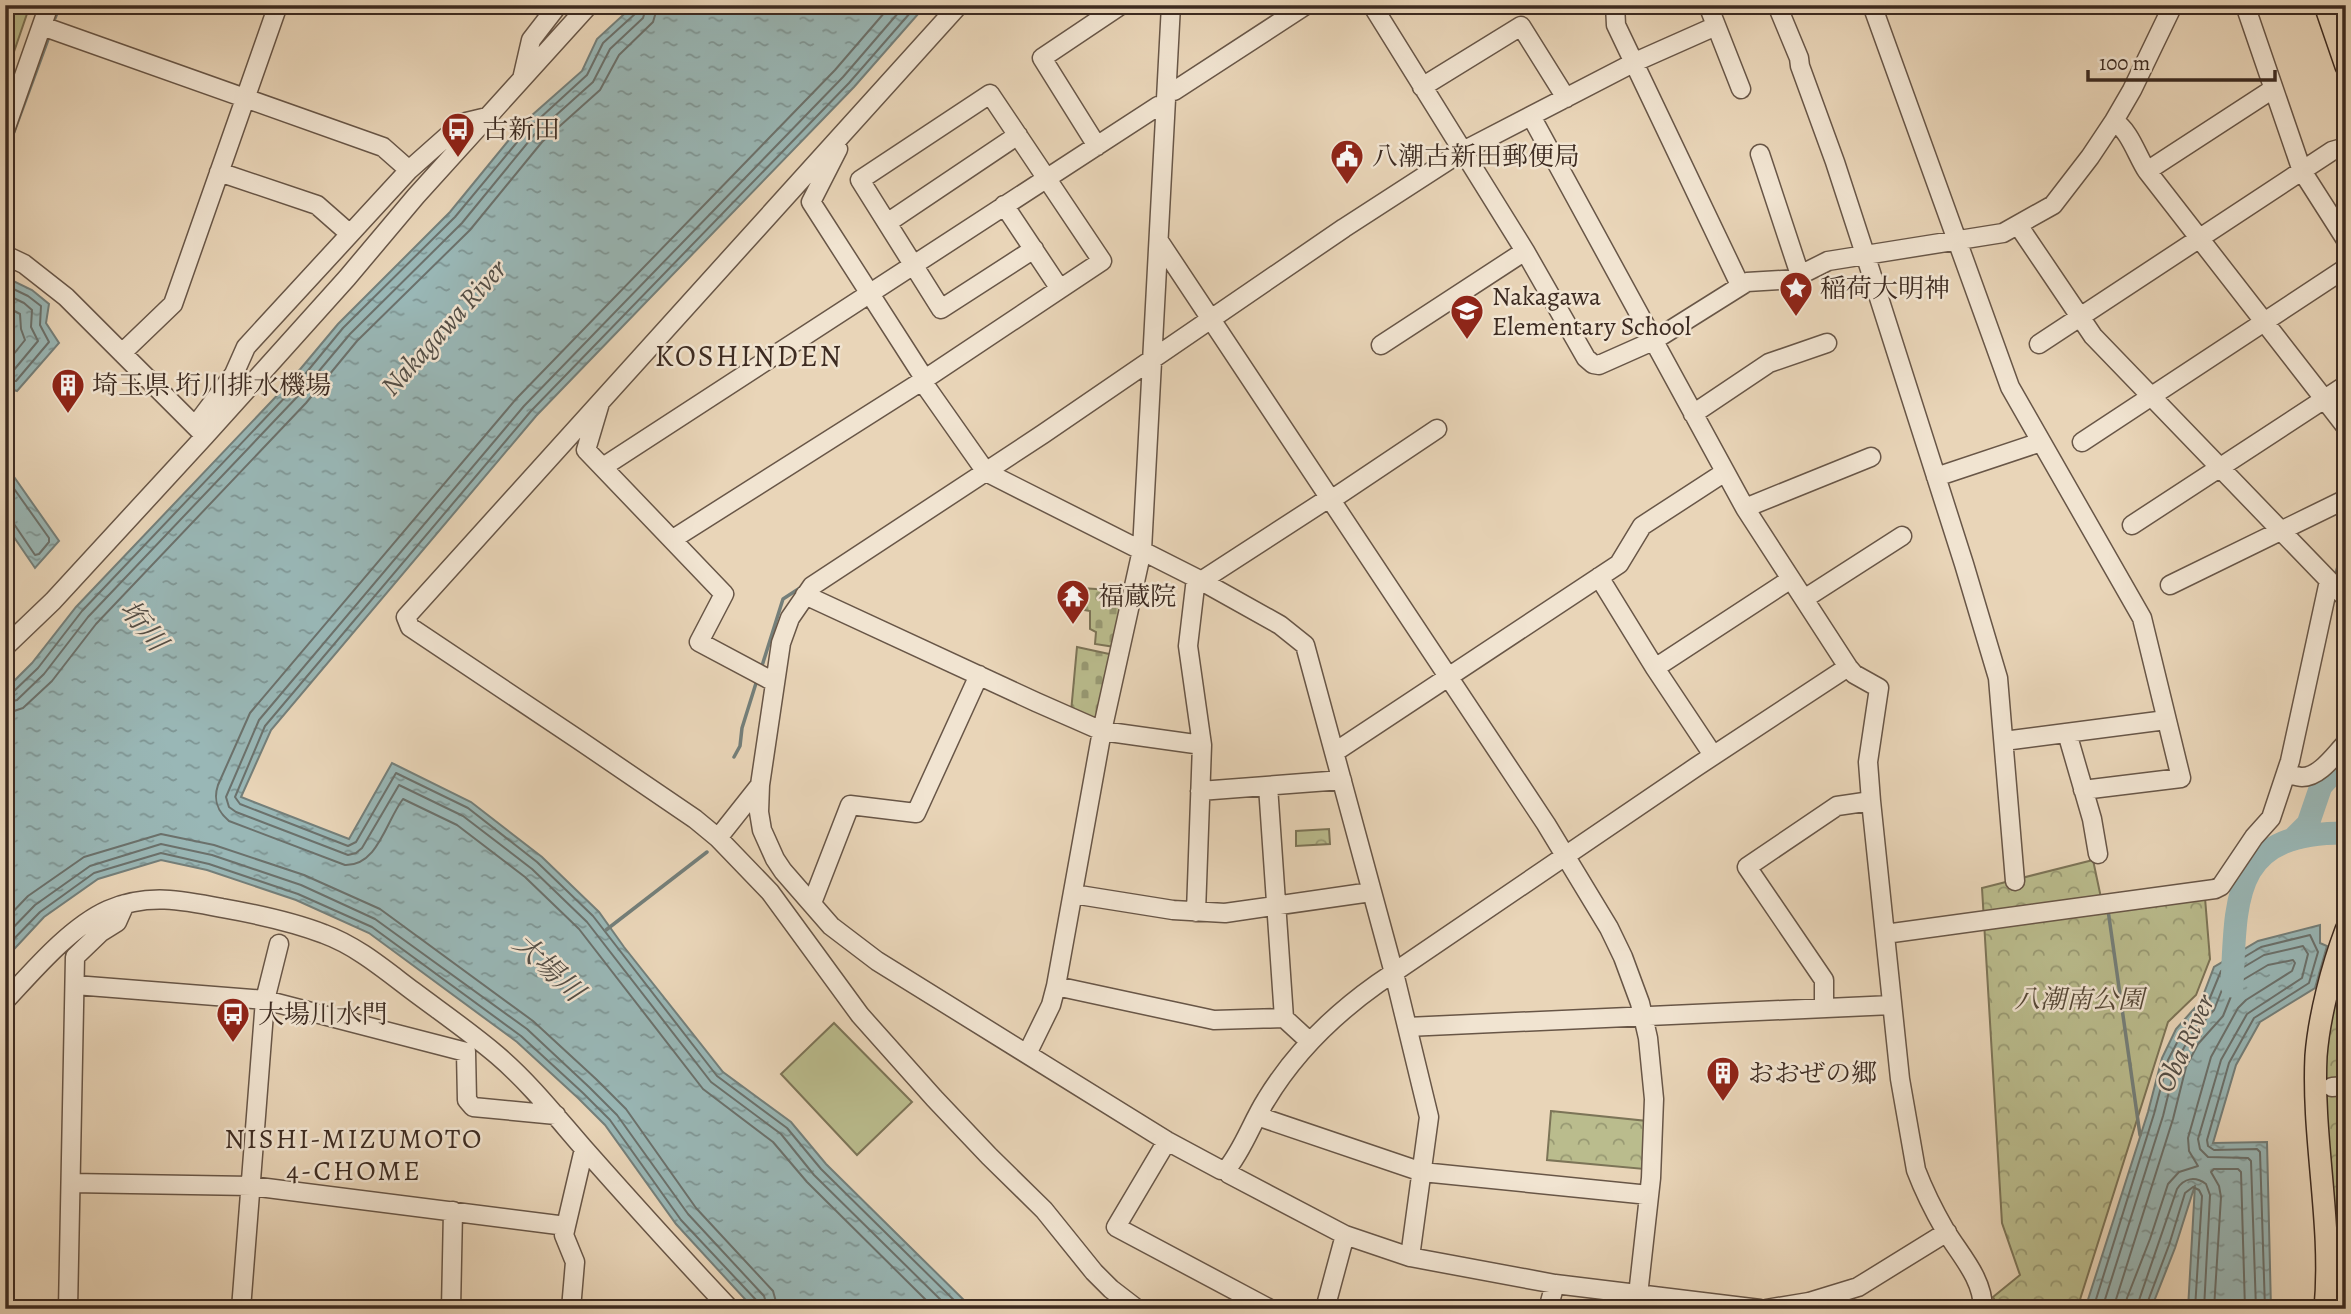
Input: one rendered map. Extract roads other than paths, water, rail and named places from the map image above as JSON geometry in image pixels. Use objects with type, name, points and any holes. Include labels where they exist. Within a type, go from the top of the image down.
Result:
[{"type":"main road","points":[[2325,5],[2346,66]]},
{"type":"main road","points":[[2325,1309],[2326,1261],[2316,1055],[2324,1009],[2344,936]]},
{"type":"street","points":[[5,130],[50,29],[49,5]]},
{"type":"street","points":[[122,353],[173,304],[278,5]]},
{"type":"street","points":[[522,80],[531,40],[558,5]]},
{"type":"street","points":[[5,647],[53,601],[200,431],[589,5]]},
{"type":"street","points":[[958,5],[842,137],[601,399],[406,617],[410,627],[718,838],[770,892],[860,1014],[989,1156],[1044,1210],[1094,1272],[1137,1309]]},
{"type":"street","points":[[1097,146],[1042,58],[1121,5]]},
{"type":"street","points":[[1027,1054],[1051,1004],[1056,986],[1102,731],[1142,550],[1171,5]]},
{"type":"street","points":[[603,467],[1158,106],[1174,91],[1306,5]]},
{"type":"street","points":[[1615,5],[1616,25],[1740,285]]},
{"type":"street","points":[[1707,5],[1741,89]]},
{"type":"street","points":[[1776,5],[1799,58],[1835,162],[1997,677],[2015,881]]},
{"type":"street","points":[[1872,5],[2010,387],[2142,618],[2181,778],[2083,790]]},
{"type":"street","points":[[1380,8],[1422,87],[1593,364],[1605,363],[1653,341],[1747,282],[1798,279],[1800,275],[1828,261],[2003,233],[2018,226],[2057,201],[2114,121],[2173,5]]},
{"type":"street","points":[[2245,5],[2302,171],[2346,240]]},
{"type":"street","points":[[1422,87],[1521,26],[1566,98]]},
{"type":"street","points":[[1716,26],[1635,62],[1463,151],[812,586],[804,595],[785,630],[774,682],[760,785],[761,821],[775,859],[831,926],[901,977],[1167,1141],[1345,1234],[1410,1257],[1555,1284],[1691,1305],[1759,1309]]},
{"type":"street","points":[[50,29],[383,147],[409,170]]},
{"type":"street","points":[[2147,171],[2273,89]]},
{"type":"street","points":[[673,539],[923,380],[1102,261],[990,94],[860,180],[941,309],[1034,249]]},
{"type":"street","points":[[1531,116],[1745,508],[1847,667],[1879,688],[1868,762],[1900,1079],[1916,1170],[1947,1232],[1977,1279],[1983,1309]]},
{"type":"street","points":[[200,431],[234,374],[246,347],[349,234],[409,170],[462,123],[487,117]]},
{"type":"street","points":[[2114,121],[2122,126],[2147,171],[2346,427]]},
{"type":"street","points":[[887,223],[1018,135]]},
{"type":"street","points":[[842,137],[811,202],[923,380],[986,472],[1198,580],[1280,625],[1306,645],[1394,974],[1429,1118],[1410,1257]]},
{"type":"street","points":[[2039,344],[2332,151],[2346,147]]},
{"type":"street","points":[[1760,154],[1800,275]]},
{"type":"street","points":[[219,172],[317,205],[349,234]]},
{"type":"street","points":[[1004,205],[1060,289]]},
{"type":"street","points":[[2018,226],[2093,336],[2346,598]]},
{"type":"street","points":[[1159,242],[1546,824],[1609,928],[1633,981],[1643,1017],[1648,1038],[1654,1099],[1649,1195],[1637,1295]]},
{"type":"street","points":[[1381,345],[1525,251]]},
{"type":"street","points":[[5,255],[45,279],[200,431]]},
{"type":"street","points":[[2082,442],[2346,268]]},
{"type":"street","points":[[1693,414],[1769,363],[1827,343]]},
{"type":"street","points":[[2132,525],[2346,386]]},
{"type":"street","points":[[601,399],[586,450],[724,594],[699,642],[774,682]]},
{"type":"street","points":[[1196,912],[1202,745],[1188,646],[1198,580],[1437,429]]},
{"type":"street","points":[[1936,477],[2042,442]]},
{"type":"street","points":[[1745,508],[1871,457]]},
{"type":"street","points":[[1335,752],[1619,564],[1642,526],[1725,472]]},
{"type":"street","points":[[2170,585],[2346,499]]},
{"type":"street","points":[[1804,599],[1902,536]]},
{"type":"street","points":[[1599,577],[1713,755]]},
{"type":"street","points":[[1655,668],[1791,579]]},
{"type":"street","points":[[1885,934],[2216,889],[2221,886],[2254,837],[2271,818],[2290,761],[2329,581]]},
{"type":"street","points":[[804,595],[1102,731],[1202,745]]},
{"type":"street","points":[[1226,1170],[1286,1069],[1334,1016],[1713,755],[1847,667]]},
{"type":"street","points":[[812,903],[850,804],[916,813],[979,676]]},
{"type":"street","points":[[2004,741],[2166,720]]},
{"type":"street","points":[[2067,733],[2098,854]]},
{"type":"street","points":[[2286,773],[2303,778],[2313,774],[2325,766],[2346,743]]},
{"type":"street","points":[[1200,791],[1342,780]]},
{"type":"street","points":[[718,838],[760,785]]},
{"type":"street","points":[[1268,786],[1283,1018]]},
{"type":"street","points":[[1824,1007],[1824,980],[1747,867],[1837,806],[1871,801]]},
{"type":"street","points":[[770,892],[808,917],[831,926]]},
{"type":"street","points":[[1073,894],[1138,906],[1224,914],[1371,892]]},
{"type":"street","points":[[5,1001],[46,958],[77,931],[106,911],[149,899],[169,898],[262,915],[332,937],[356,950],[498,1055],[556,1115],[730,1309]]},
{"type":"street","points":[[68,1309],[75,957],[101,932],[117,922],[125,904]]},
{"type":"street","points":[[242,1309],[265,1000],[279,944]]},
{"type":"street","points":[[75,985],[265,1000],[466,1052],[467,1100],[474,1107],[556,1115]]},
{"type":"street","points":[[1056,986],[1214,1020],[1283,1018],[1309,1041]]},
{"type":"street","points":[[1407,1027],[1892,1004]]},
{"type":"street","points":[[1257,1116],[1423,1172],[1649,1195]]},
{"type":"street","points":[[1167,1141],[1116,1227],[1270,1309]]},
{"type":"street","points":[[571,1309],[575,1262],[564,1235],[584,1149]]},
{"type":"street","points":[[71,1184],[251,1186],[566,1226]]},
{"type":"street","points":[[451,1309],[453,1212]]},
{"type":"street","points":[[1766,1309],[1801,1304],[1858,1287],[1947,1232]]},
{"type":"street","points":[[1325,1309],[1345,1234]]},
{"type":"street","points":[[1548,1309],[1555,1284]]},
{"type":"water","points":[[634,5],[926,5],[854,87],[536,416],[271,730],[241,797],[349,839],[392,763],[471,802],[542,857],[599,912],[723,1072],[791,1122],[826,1164],[973,1309],[754,1309],[676,1224],[605,1125],[517,1042],[369,933],[296,900],[207,870],[161,860],[98,879],[44,917],[5,959],[5,690],[32,663],[76,607],[287,385],[338,324],[450,212],[522,124],[582,71],[597,39]]},
{"type":"water","points":[[5,277],[32,290],[49,304],[46,323],[59,343],[17,391],[5,387]]},
{"type":"water","points":[[5,464],[59,541],[35,568],[5,524]]},
{"type":"water","name":"Oba River","points":[[2320,925],[2320,943],[2327,946],[2315,988],[2260,1022],[2236,1065],[2213,1143],[2267,1142],[2271,1309],[2188,1309],[2195,1185],[2175,1248],[2151,1309],[2085,1309],[2148,1112],[2162,1058],[2176,1029],[2201,1001],[2214,967],[2258,941]]},
{"type":"waterway","points":[[53,23],[60,5]]},
{"type":"waterway","points":[[5,156],[50,34]]},
{"type":"waterway","points":[[2335,578],[2346,536]]},
{"type":"waterway","points":[[761,669],[783,599],[803,586]]},
{"type":"waterway","points":[[734,757],[740,746],[742,728],[757,680]]},
{"type":"waterway","points":[[2295,837],[2308,824],[2321,786],[2346,758]]},
{"type":"waterway","points":[[2232,986],[2240,897],[2248,875],[2261,857],[2281,844],[2309,836],[2346,833]]},
{"type":"waterway","points":[[606,930],[707,852]]},
{"type":"waterway","points":[[2108,910],[2140,1135]]},
{"type":"place","name":"古新田","points":[[458,159]]},
{"type":"place","name":"八潮古新田郵便局","points":[[1347,186]]},
{"type":"place","name":"稲荷大明神","points":[[1796,318]]},
{"type":"place","name":"Nakagawa Elementary School","points":[[1467,341]]},
{"type":"place","name":"埼玉県 垳川排水機場","points":[[68,415]]},
{"type":"place","name":"福蔵院","points":[[1073,626]]},
{"type":"place","name":"大場川水門","points":[[233,1044]]},
{"type":"place","name":"おおぜの郷","points":[[1723,1103]]},
{"type":"district","name":"KOSHINDEN","points":[[749,356]]},
{"type":"district","name":"NISHI-MIZUMOTO 4-CHOME","points":[[354,1154]]},
{"type":"water label","name":"Nakagawa River","points":[[443,327]]},
{"type":"water label","name":"垳川","points":[[144,625]]},
{"type":"water label","name":"大場川","points":[[549,967]]},
{"type":"park label","name":"八潮南公園","points":[[2079,999]]}]
